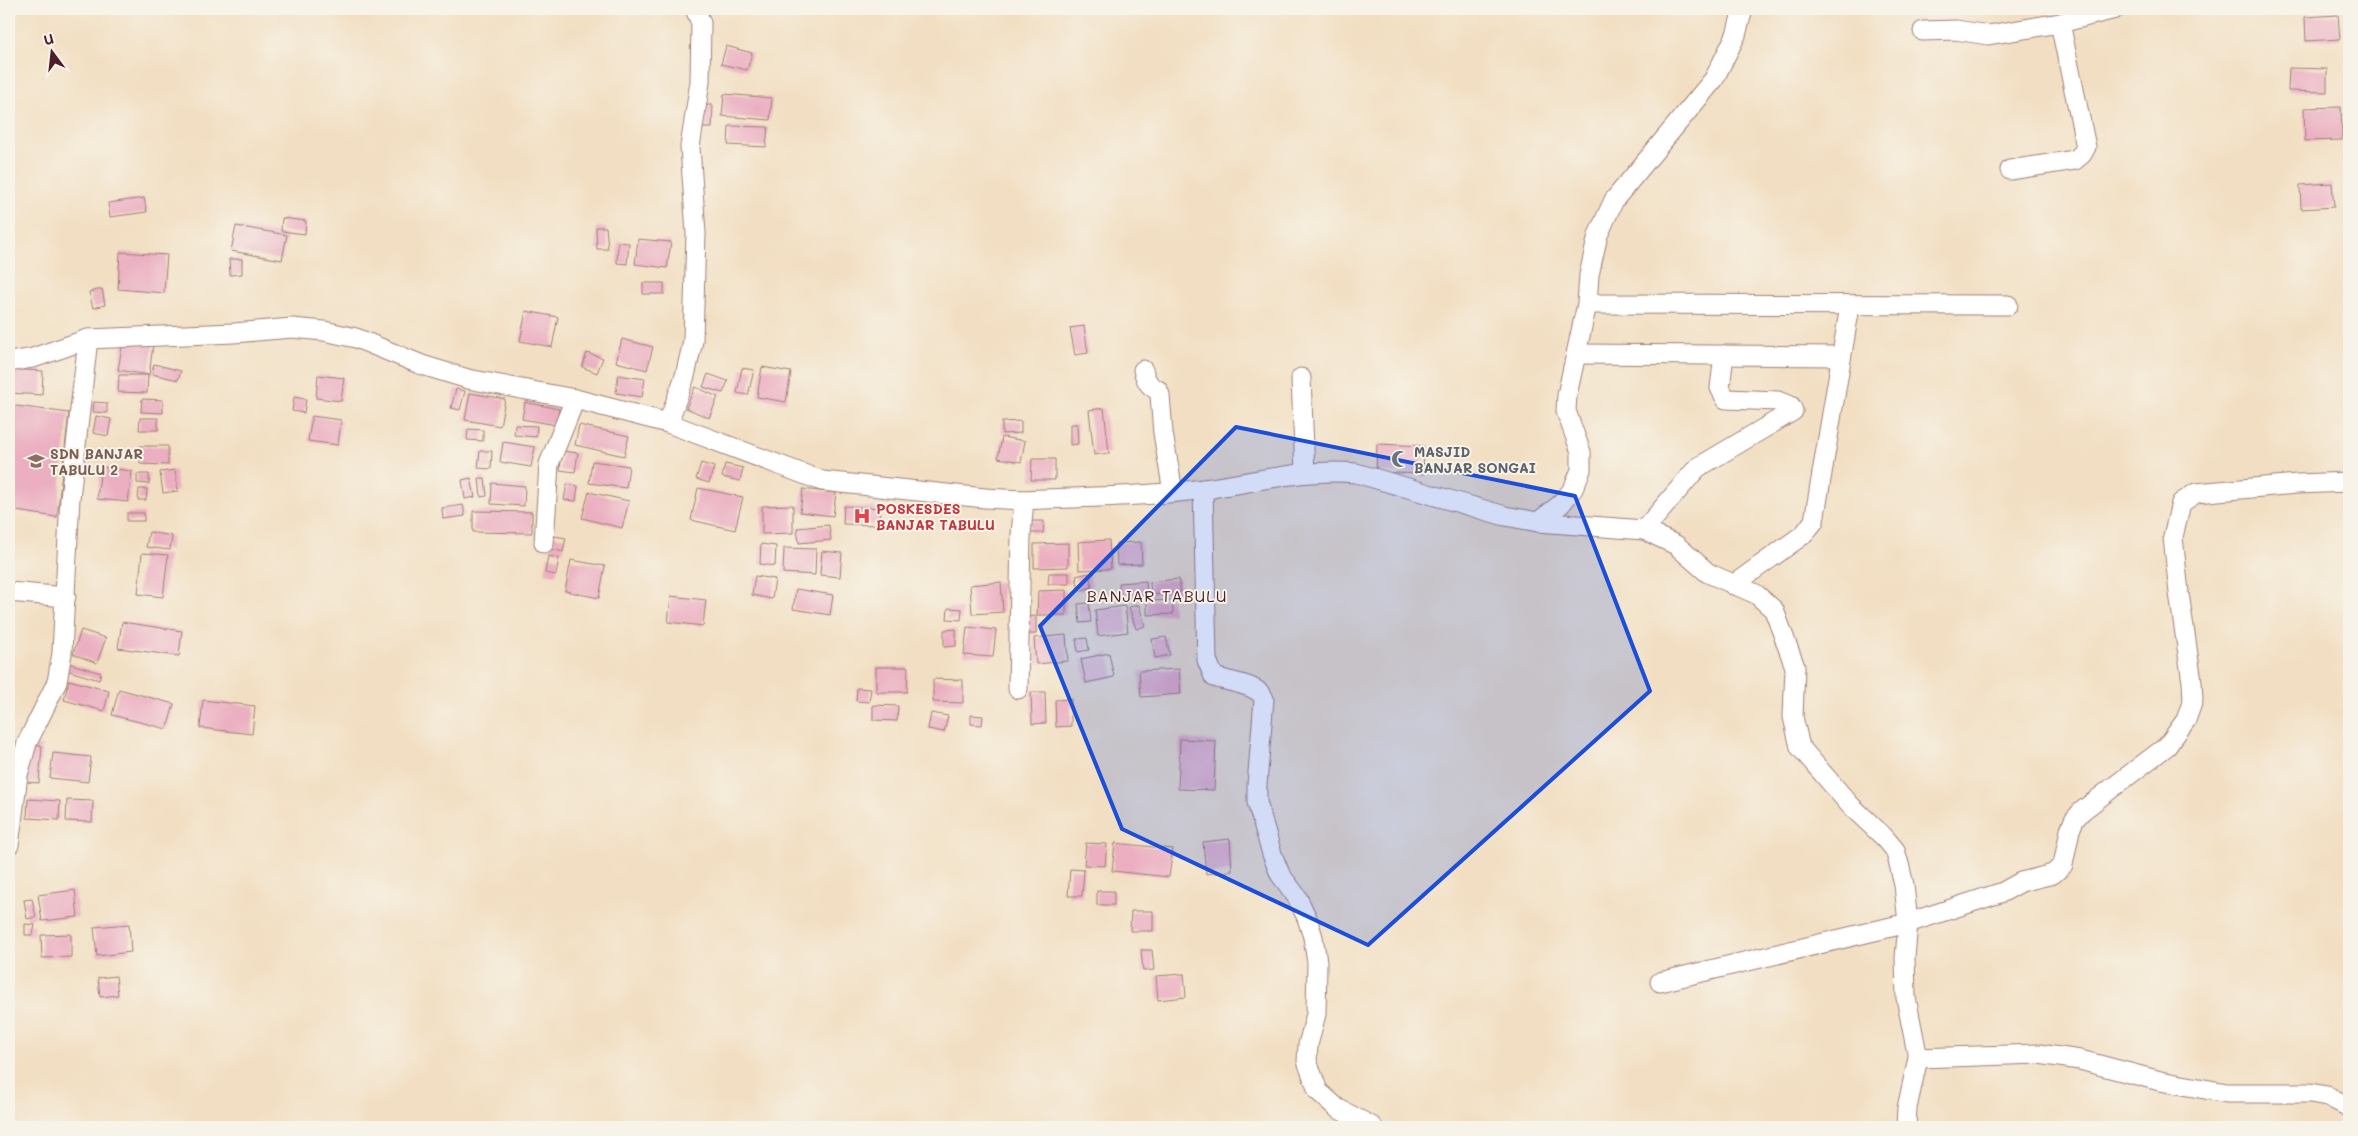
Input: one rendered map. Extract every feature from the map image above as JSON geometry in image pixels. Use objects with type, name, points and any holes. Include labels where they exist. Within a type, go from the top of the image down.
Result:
[{"type":"street","points":[[668,423],[685,376],[693,341],[696,233],[690,147],[700,82],[701,24],[695,9]]},
{"type":"street","points":[[1538,522],[1561,504],[1573,490],[1581,470],[1581,452],[1566,412],[1567,395],[1587,304],[1590,275],[1598,235],[1614,200],[1714,79],[1736,35],[1743,9]]},
{"type":"street","points":[[1923,31],[1956,30],[1988,35],[2060,23],[2115,9]]},
{"type":"street","points":[[2010,170],[2075,160],[2086,147],[2060,23]]},
{"type":"street","points":[[1587,304],[1850,306],[2008,304]]},
{"type":"street","points":[[1733,584],[1804,534],[1814,522],[1850,306]]},
{"type":"street","points":[[9,362],[33,358],[88,339],[234,334],[292,328],[324,331],[356,338],[422,364],[468,379],[574,400],[668,423],[822,481],[985,498],[1024,500],[1135,496],[1337,471],[1356,473],[1505,516],[1538,522],[1644,530],[1676,545],[1708,573],[1756,594],[1774,610],[1795,667],[1793,717],[1800,747],[1850,805],[1885,838],[1894,850],[1904,885],[1908,923],[1905,958],[1906,998],[1918,1058],[1907,1108],[1906,1127]]},
{"type":"street","points":[[9,845],[18,775],[27,743],[57,682],[62,653],[70,498],[88,339]]},
{"type":"street","points":[[1576,354],[1841,356]]},
{"type":"street","points":[[1644,530],[1697,468],[1793,411],[1791,406],[1778,402],[1726,400],[1720,388],[1724,355]]},
{"type":"street","points":[[1143,370],[1146,380],[1158,390],[1160,395],[1162,433],[1173,492]]},
{"type":"street","points":[[1300,378],[1305,474]]},
{"type":"street","points":[[544,543],[549,464],[574,400]]},
{"type":"street","points":[[1660,982],[1908,923],[2003,892],[2021,882],[2053,874],[2063,865],[2074,820],[2082,811],[2167,746],[2186,720],[2193,700],[2173,537],[2181,503],[2196,493],[2297,484],[2349,482]]},
{"type":"street","points":[[1203,489],[1207,660],[1214,677],[1255,689],[1262,693],[1264,699],[1257,785],[1258,802],[1272,854],[1280,874],[1297,897],[1313,937],[1317,962],[1318,990],[1316,1014],[1308,1045],[1307,1061],[1318,1092],[1337,1108],[1373,1127]]},
{"type":"street","points":[[1018,689],[1021,535],[1024,500]]},
{"type":"street","points":[[9,592],[66,597]]},
{"type":"street","points":[[1918,1058],[2039,1054],[2080,1060],[2160,1081],[2218,1092],[2310,1093],[2327,1096],[2349,1107]]},
{"type":"highlighted area","points":[[1236,427],[1575,496],[1650,691],[1368,945],[1122,829],[1040,626]]},
{"type":"building","points":[[2338,15],[2340,39],[2306,41],[2305,17]]},
{"type":"building","points":[[726,46],[752,53],[747,70],[721,64]]},
{"type":"building","points":[[2289,68],[2327,69],[2327,92],[2288,91]]},
{"type":"building","points":[[724,94],[772,98],[770,120],[722,116]]},
{"type":"building","points":[[704,105],[713,105],[712,128],[703,128]]},
{"type":"building","points":[[2341,107],[2342,140],[2305,141],[2304,108]]},
{"type":"building","points":[[729,126],[768,127],[766,147],[728,145]]},
{"type":"building","points":[[2332,183],[2334,207],[2301,209],[2300,185]]},
{"type":"building","points":[[144,198],[147,212],[110,217],[108,203]]},
{"type":"building","points":[[282,218],[306,221],[305,234],[281,231]]},
{"type":"building","points":[[236,226],[287,235],[282,260],[231,251]]},
{"type":"building","points":[[596,227],[606,227],[608,249],[597,249]]},
{"type":"building","points":[[638,239],[671,242],[667,268],[635,264]]},
{"type":"building","points":[[618,242],[629,243],[627,264],[617,263]]},
{"type":"building","points":[[120,252],[167,255],[164,293],[118,289]]},
{"type":"building","points":[[229,259],[242,259],[242,274],[230,275]]},
{"type":"building","points":[[643,283],[664,283],[664,294],[643,294]]},
{"type":"building","points":[[102,289],[105,305],[93,308],[89,292]]},
{"type":"building","points":[[526,311],[558,317],[552,347],[520,341]]},
{"type":"building","points":[[1084,326],[1088,353],[1075,355],[1070,328]]},
{"type":"building","points":[[622,339],[653,347],[647,370],[616,362]]},
{"type":"building","points":[[123,341],[153,345],[149,375],[118,370]]},
{"type":"building","points":[[587,353],[603,358],[597,373],[582,367]]},
{"type":"building","points":[[154,364],[181,371],[178,380],[152,374]]},
{"type":"building","points":[[762,367],[791,372],[786,402],[757,397]]},
{"type":"building","points":[[742,368],[754,370],[748,395],[737,393]]},
{"type":"building","points":[[9,369],[43,371],[42,395],[9,393]]},
{"type":"building","points":[[708,374],[728,381],[723,393],[703,387]]},
{"type":"building","points":[[119,375],[148,375],[147,393],[118,392]]},
{"type":"building","points":[[318,375],[344,378],[341,401],[316,398]]},
{"type":"building","points":[[618,375],[645,379],[642,397],[616,393]]},
{"type":"building","points":[[695,387],[718,397],[709,418],[686,408]]},
{"type":"building","points":[[456,389],[465,391],[460,410],[451,408]]},
{"type":"building","points":[[470,393],[505,399],[500,426],[465,420]]},
{"type":"building","points":[[294,397],[306,399],[304,413],[292,411]]},
{"type":"building","points":[[142,399],[163,400],[163,413],[141,412]]},
{"type":"building","points":[[94,402],[107,403],[107,413],[93,412]]},
{"type":"building","points":[[525,402],[559,409],[556,425],[522,419]]},
{"type":"building","name":"SDN BANJAR TABULU 2","points":[[9,405],[69,413],[57,517],[9,510]]},
{"type":"building","points":[[1104,408],[1109,453],[1094,455],[1089,410]]},
{"type":"building","points":[[96,416],[111,419],[108,436],[93,433]]},
{"type":"building","points":[[312,416],[341,420],[338,445],[308,441]]},
{"type":"building","points":[[140,418],[158,418],[158,430],[139,430]]},
{"type":"building","points":[[1021,421],[1021,433],[1002,434],[1002,422]]},
{"type":"building","points":[[1070,424],[1077,424],[1078,444],[1070,445]]},
{"type":"building","points":[[515,425],[537,426],[536,437],[514,435]]},
{"type":"building","points":[[579,425],[629,436],[624,456],[575,445]]},
{"type":"building","points":[[468,429],[483,430],[483,441],[467,440]]},
{"type":"building","points":[[1002,437],[1025,441],[1021,462],[998,458]]},
{"type":"building","points":[[503,442],[535,447],[531,467],[500,462]]},
{"type":"building","name":"MASJID BANJAR SONGAI","points":[[1377,444],[1424,446],[1423,474],[1376,472]]},
{"type":"building","points":[[140,446],[168,446],[168,465],[140,464]]},
{"type":"building","points":[[480,451],[492,451],[491,469],[478,468]]},
{"type":"building","points":[[562,451],[578,453],[575,472],[560,470]]},
{"type":"building","points":[[1032,459],[1055,459],[1055,480],[1031,480]]},
{"type":"building","points":[[592,461],[629,466],[626,488],[589,483]]},
{"type":"building","points":[[701,463],[714,467],[709,483],[696,479]]},
{"type":"building","points":[[725,464],[743,468],[740,481],[722,477]]},
{"type":"building","points":[[101,467],[132,471],[128,502],[97,499]]},
{"type":"building","points":[[175,470],[178,491],[163,493],[160,472]]},
{"type":"building","points":[[137,474],[149,474],[149,484],[137,483]]},
{"type":"building","points":[[471,478],[475,497],[465,499],[462,480]]},
{"type":"building","points":[[479,478],[485,478],[487,496],[481,497]]},
{"type":"building","points":[[492,483],[525,486],[524,506],[491,504]]},
{"type":"building","points":[[567,484],[578,486],[576,501],[564,500]]},
{"type":"building","points":[[698,488],[743,497],[735,530],[691,520]]},
{"type":"building","points":[[139,489],[147,489],[146,500],[138,500]]},
{"type":"building","points":[[803,489],[836,493],[833,516],[800,512]]},
{"type":"building","points":[[589,492],[629,501],[622,528],[582,518]]},
{"type":"building","points":[[463,505],[465,516],[443,519],[442,508]]},
{"type":"building","points":[[793,505],[793,533],[762,534],[762,506]]},
{"type":"building","name":"POSKESDES BANJAR TABULU","points":[[844,506],[880,508],[879,525],[843,524]]},
{"type":"building","points":[[473,511],[532,512],[532,533],[473,532]]},
{"type":"building","points":[[127,513],[144,513],[144,521],[127,521]]},
{"type":"building","points":[[1030,521],[1044,521],[1043,533],[1030,533]]},
{"type":"building","points":[[829,525],[831,540],[799,543],[797,528]]},
{"type":"building","points":[[149,532],[172,536],[170,550],[146,547]]},
{"type":"building","points":[[554,536],[566,538],[563,552],[551,549]]},
{"type":"building","points":[[1109,540],[1111,569],[1079,570],[1078,542]]},
{"type":"building","points":[[1141,542],[1142,564],[1117,565],[1116,543]]},
{"type":"building","points":[[1068,543],[1068,567],[1034,568],[1034,544]]},
{"type":"building","points":[[761,544],[776,546],[775,566],[760,564]]},
{"type":"building","points":[[784,548],[816,549],[815,575],[783,573]]},
{"type":"building","points":[[822,551],[842,553],[840,577],[820,575]]},
{"type":"building","points":[[142,553],[168,555],[163,597],[138,594]]},
{"type":"building","points":[[548,556],[559,558],[556,575],[545,573]]},
{"type":"building","points":[[571,560],[605,566],[599,598],[565,591]]},
{"type":"building","points":[[1049,573],[1069,573],[1069,584],[1048,584]]},
{"type":"building","points":[[1089,573],[1092,587],[1079,591],[1076,576]]},
{"type":"building","points":[[755,576],[775,579],[772,599],[752,595]]},
{"type":"building","points":[[1179,579],[1181,592],[1151,595],[1150,582]]},
{"type":"building","points":[[1146,581],[1147,597],[1120,599],[1119,583]]},
{"type":"building","points":[[1001,582],[1003,612],[972,614],[970,585]]},
{"type":"building","points":[[796,589],[833,595],[830,615],[793,609]]},
{"type":"building","points":[[1066,590],[1066,615],[1037,615],[1038,591]]},
{"type":"building","points":[[671,596],[706,600],[703,626],[668,622]]},
{"type":"building","points":[[1172,600],[1173,614],[1147,615],[1147,601]]},
{"type":"building","points":[[1089,603],[1091,622],[1080,623],[1078,604]]},
{"type":"building","points":[[1139,605],[1145,626],[1136,629],[1129,607]]},
{"type":"building","points":[[1125,606],[1128,632],[1098,636],[1095,610]]},
{"type":"building","points":[[948,608],[962,609],[961,620],[947,619]]},
{"type":"building","points":[[1036,616],[1036,634],[1025,634],[1024,617]]},
{"type":"building","points":[[122,622],[182,631],[179,656],[118,648]]},
{"type":"building","points":[[967,627],[996,630],[993,657],[964,655]]},
{"type":"building","points":[[956,629],[956,646],[944,647],[944,630]]},
{"type":"building","points":[[81,630],[106,638],[97,663],[73,654]]},
{"type":"building","points":[[1066,635],[1068,661],[1036,664],[1034,638]]},
{"type":"building","points":[[1166,637],[1170,655],[1155,658],[1152,639]]},
{"type":"building","points":[[1087,638],[1089,650],[1078,652],[1076,639]]},
{"type":"building","points":[[1109,653],[1114,677],[1086,683],[1081,659]]},
{"type":"building","points":[[68,663],[101,673],[99,680],[66,670]]},
{"type":"building","points":[[876,667],[908,667],[907,692],[876,692]]},
{"type":"building","points":[[1179,669],[1181,694],[1141,697],[1139,671]]},
{"type":"building","points":[[933,679],[963,680],[963,703],[933,702]]},
{"type":"building","points":[[69,680],[109,691],[104,711],[64,700]]},
{"type":"building","points":[[857,688],[871,689],[869,702],[856,701]]},
{"type":"building","points":[[119,689],[174,704],[167,729],[112,715]]},
{"type":"building","points":[[1031,692],[1045,692],[1046,723],[1032,724]]},
{"type":"building","points":[[1071,699],[1071,726],[1056,727],[1055,700]]},
{"type":"building","points":[[203,700],[255,706],[252,734],[200,728]]},
{"type":"building","points":[[873,705],[898,706],[897,721],[873,720]]},
{"type":"building","points":[[931,713],[948,716],[944,732],[928,729]]},
{"type":"building","points":[[971,715],[983,716],[982,725],[971,724]]},
{"type":"building","points":[[1180,739],[1216,741],[1214,790],[1178,789]]},
{"type":"building","points":[[29,745],[42,746],[39,783],[26,782]]},
{"type":"building","points":[[53,753],[91,757],[88,782],[50,778]]},
{"type":"building","points":[[28,799],[60,801],[59,820],[27,818]]},
{"type":"building","points":[[67,800],[93,801],[92,822],[66,821]]},
{"type":"building","points":[[1230,839],[1232,871],[1206,874],[1203,842]]},
{"type":"building","points":[[1086,843],[1107,844],[1105,866],[1084,865]]},
{"type":"building","points":[[1115,843],[1173,849],[1169,877],[1112,871]]},
{"type":"building","points":[[1070,869],[1084,870],[1082,896],[1068,896]]},
{"type":"building","points":[[75,890],[78,917],[42,921],[38,895]]},
{"type":"building","points":[[1097,891],[1114,891],[1114,905],[1097,905]]},
{"type":"building","points":[[32,899],[36,917],[27,919],[24,900]]},
{"type":"building","points":[[1131,911],[1153,911],[1153,931],[1130,931]]},
{"type":"building","points":[[25,924],[35,925],[33,935],[25,935]]},
{"type":"building","points":[[129,924],[131,952],[97,956],[94,927]]},
{"type":"building","points":[[71,934],[71,957],[42,958],[41,935]]},
{"type":"building","points":[[1141,950],[1152,950],[1154,970],[1143,971]]},
{"type":"building","points":[[1184,974],[1186,997],[1158,1000],[1156,976]]},
{"type":"building","points":[[116,976],[118,995],[100,997],[98,978]]},
{"type":"place","name":"MASJID BANJAR SONGAI","points":[[1400,459]]},
{"type":"place","name":"SDN BANJAR TABULU 2","points":[[36,461]]},
{"type":"place","name":"POSKESDES BANJAR TABULU","points":[[862,516]]},
{"type":"district","name":"BANJAR TABULU","points":[[1157,595]]}]
